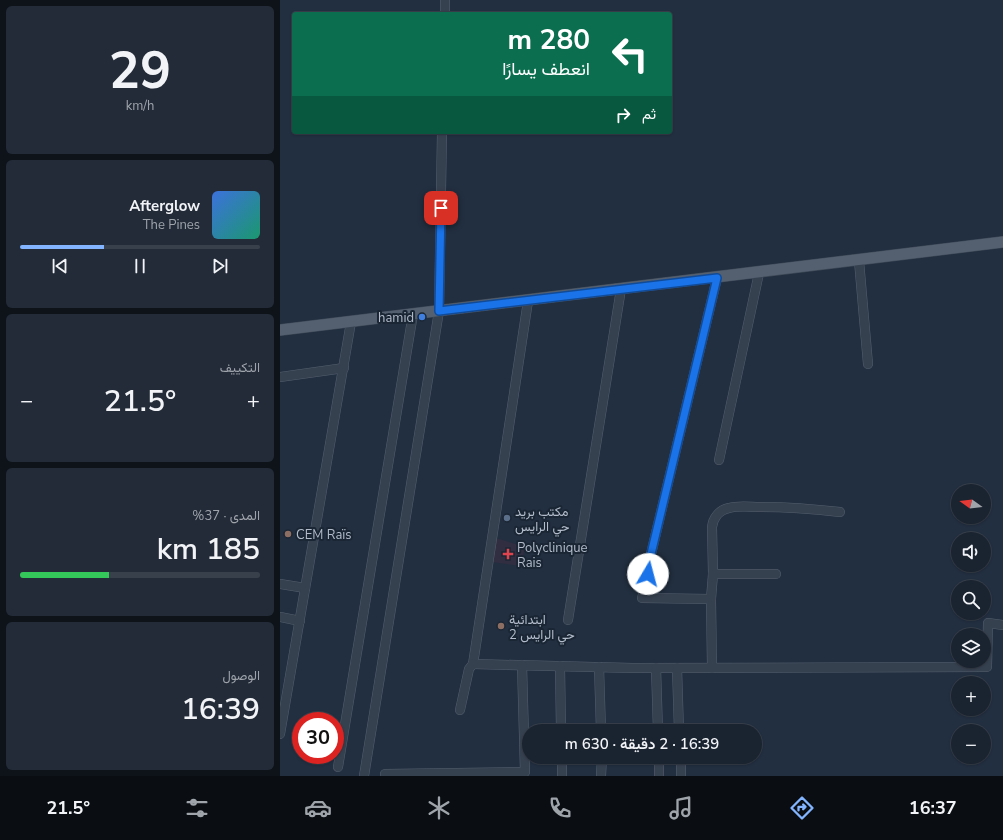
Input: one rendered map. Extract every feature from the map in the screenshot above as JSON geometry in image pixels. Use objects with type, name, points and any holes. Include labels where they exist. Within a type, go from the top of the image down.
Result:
[{"type":"main road","points":[[280,330],[859,261],[1003,242]]},
{"type":"street","points":[[445,0],[445,12]]},
{"type":"street","points":[[364,776],[439,311],[442,134]]},
{"type":"street","points":[[859,261],[868,364]]},
{"type":"street","points":[[719,460],[759,273]]},
{"type":"street","points":[[711,599],[642,598],[652,562],[651,554],[717,278]]},
{"type":"street","points":[[568,620],[621,289]]},
{"type":"street","points":[[460,710],[469,669],[473,664],[528,301]]},
{"type":"street","points":[[338,767],[413,314]]},
{"type":"street","points":[[280,734],[351,322]]},
{"type":"street","points":[[280,377],[344,368]]},
{"type":"street","points":[[712,668],[712,521],[719,512],[728,508],[788,507],[840,512]]},
{"type":"street","points":[[713,574],[776,574]]},
{"type":"street","points":[[280,584],[305,588]]},
{"type":"street","points":[[280,617],[300,620]]},
{"type":"street","points":[[473,664],[656,668],[987,667],[988,623],[1003,625]]},
{"type":"street","points":[[384,774],[525,772],[522,665]]},
{"type":"street","points":[[560,666],[561,724]]},
{"type":"street","points":[[599,667],[601,724]]},
{"type":"street","points":[[656,668],[658,724]]},
{"type":"street","points":[[677,668],[679,724]]},
{"type":"street","points":[[562,764],[562,776]]},
{"type":"street","points":[[600,776],[601,764]]},
{"type":"street","points":[[659,764],[660,776]]},
{"type":"street","points":[[681,764],[681,776]]},
{"type":"shaded area","name":"Polyclinique Rais","points":[[496,538],[525,547],[521,566],[492,562]]},
{"type":"place","name":"hamid","points":[[422,317]]},
{"type":"place","name":"مكتب بريد حي الرايس","points":[[507,518]]},
{"type":"place","name":"CEM Raïs","points":[[288,534]]},
{"type":"place","name":"Polyclinique Rais","points":[[508,554]]},
{"type":"place","name":"ابتدائية حي الرايس 2","points":[[501,626]]},
{"type":"route","points":[[441,208],[439,311],[717,278],[651,554],[652,562],[648,574]]}]
